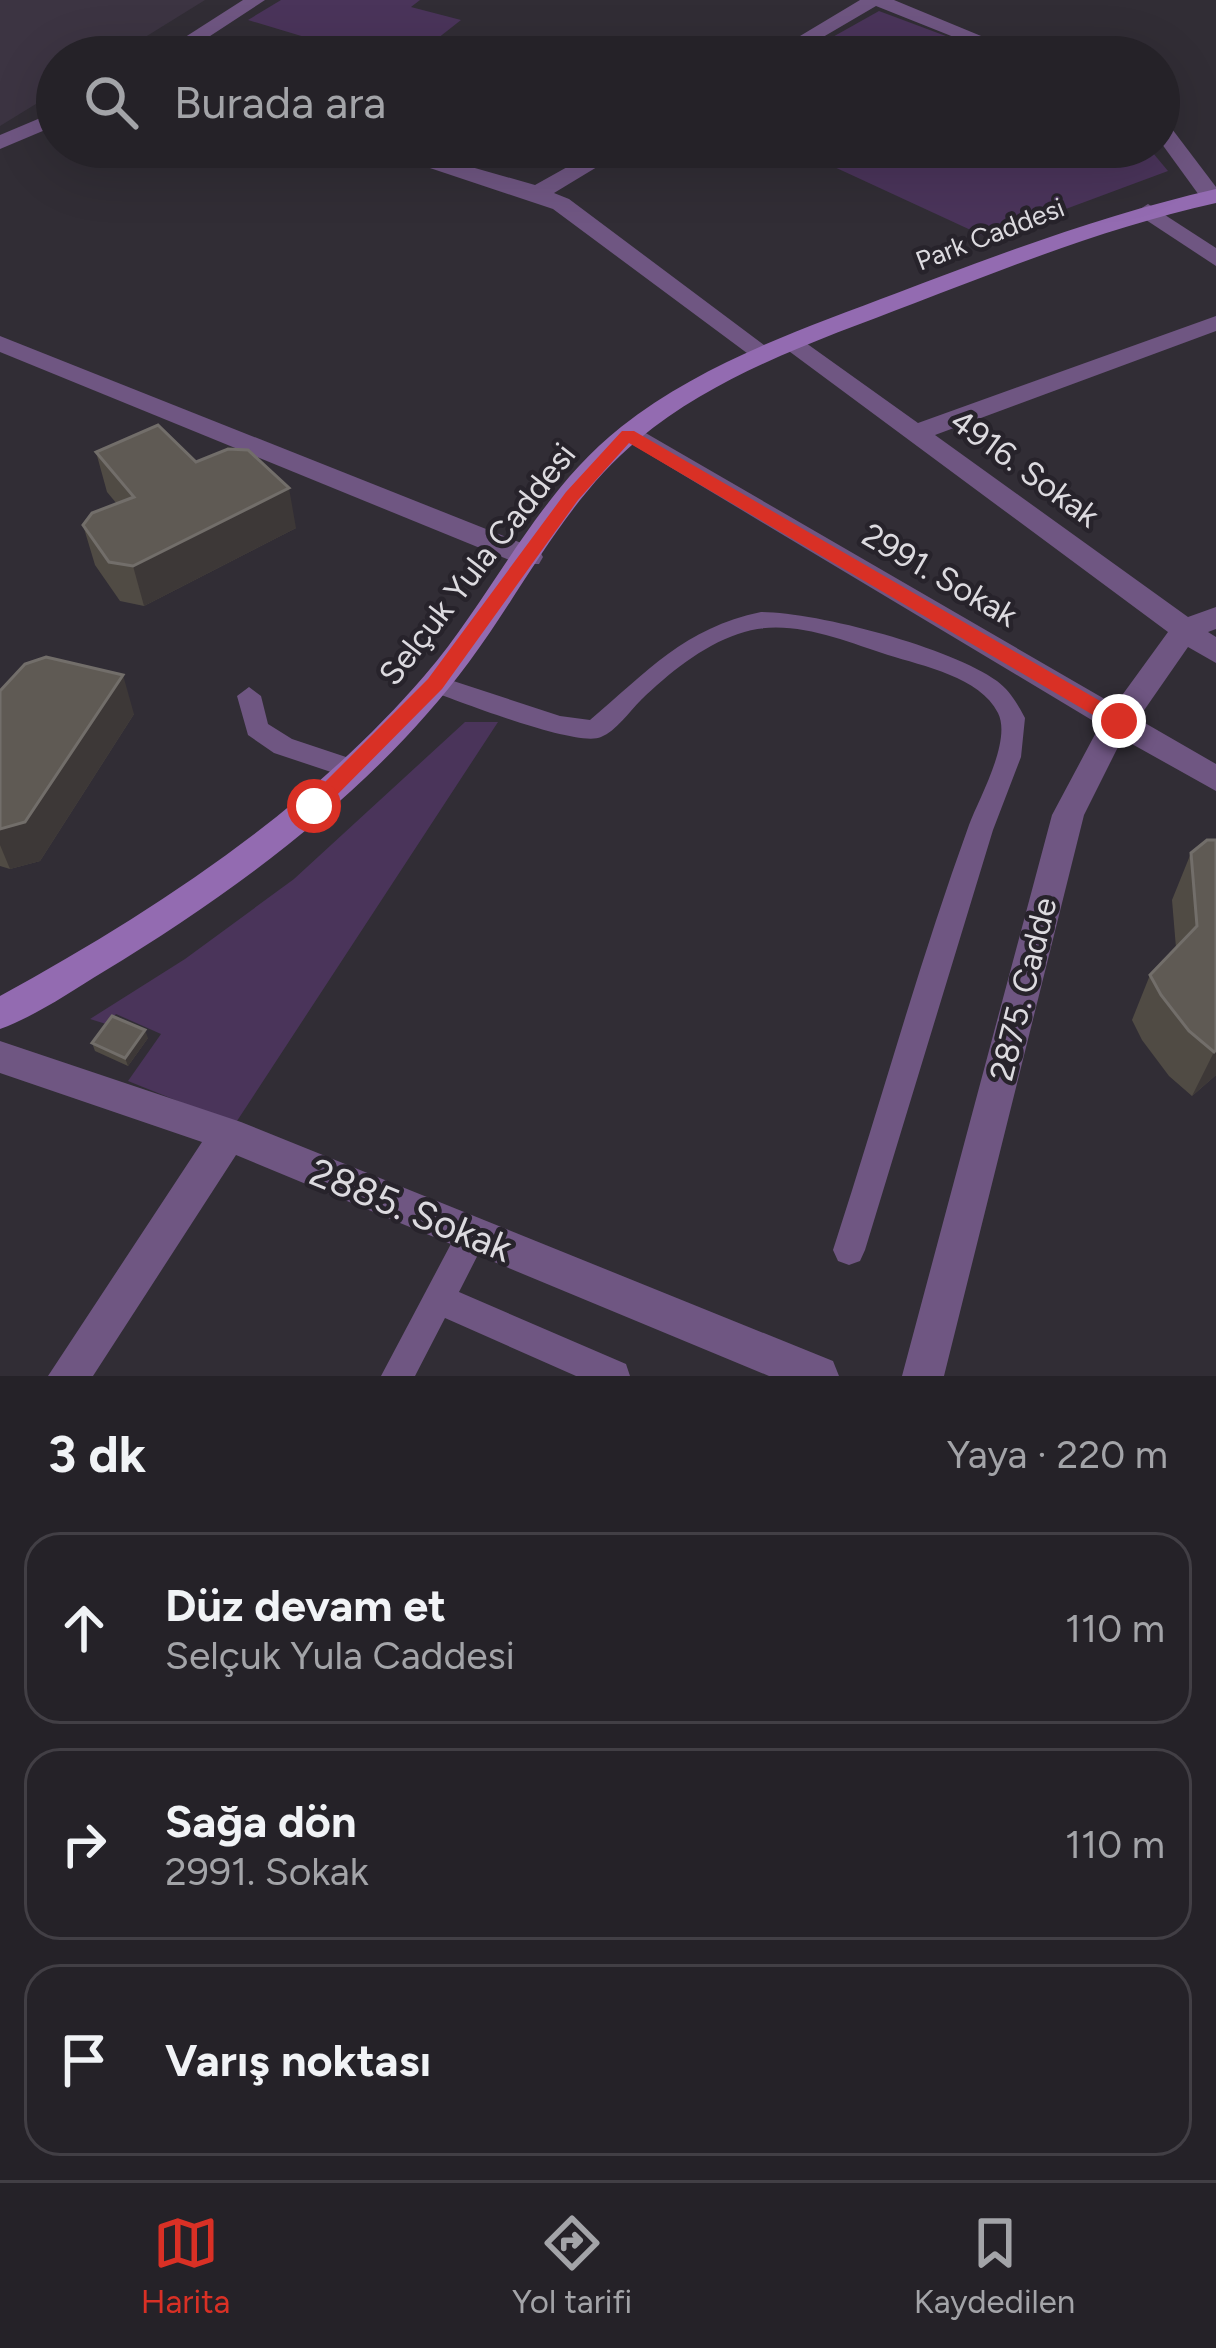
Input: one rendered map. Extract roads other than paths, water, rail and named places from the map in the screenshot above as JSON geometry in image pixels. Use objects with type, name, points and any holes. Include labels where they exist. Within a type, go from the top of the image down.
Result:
[{"type":"street","points":[[198,36],[256,0]]},
{"type":"street","points":[[812,36],[876,0],[968,36]]},
{"type":"street","points":[[0,143],[36,127]]},
{"type":"street","points":[[1180,152],[1214,197]]},
{"type":"street","name":"4916. Sokak","points":[[449,168],[538,194],[584,220],[1200,623],[1216,652]]},
{"type":"street","points":[[538,194],[583,168]]},
{"type":"street","name":"Park Caddesi","points":[[777,349],[1045,244],[1148,211],[1214,197]]},
{"type":"street","points":[[1148,211],[1216,259]]},
{"type":"street","points":[[916,433],[1216,323]]},
{"type":"street","points":[[0,343],[529,557]]},
{"type":"street","name":"Selçuk Yula Caddesi","points":[[0,1014],[224,875],[314,806],[435,684],[600,461],[628,434],[678,400],[777,349]]},
{"type":"street","name":"2991. Sokak","points":[[628,434],[1216,779]]},
{"type":"street","name":"2875. Cadde","points":[[923,1376],[1068,815],[1092,763],[1119,721],[1200,623]]},
{"type":"street","name":"2885. Sokak","points":[[0,1058],[228,1135],[818,1376]]},
{"type":"street","points":[[69,1376],[228,1135]]},
{"type":"lane","points":[[435,684],[560,725],[594,730],[708,632],[751,620],[790,619],[887,646],[980,682],[1001,698],[1016,733],[983,818],[849,1250]]},
{"type":"lane","points":[[249,696],[257,729],[283,746],[352,769]]},
{"type":"lane","points":[[397,1376],[472,1235]]},
{"type":"lane","points":[[441,1300],[614,1376]]}]
